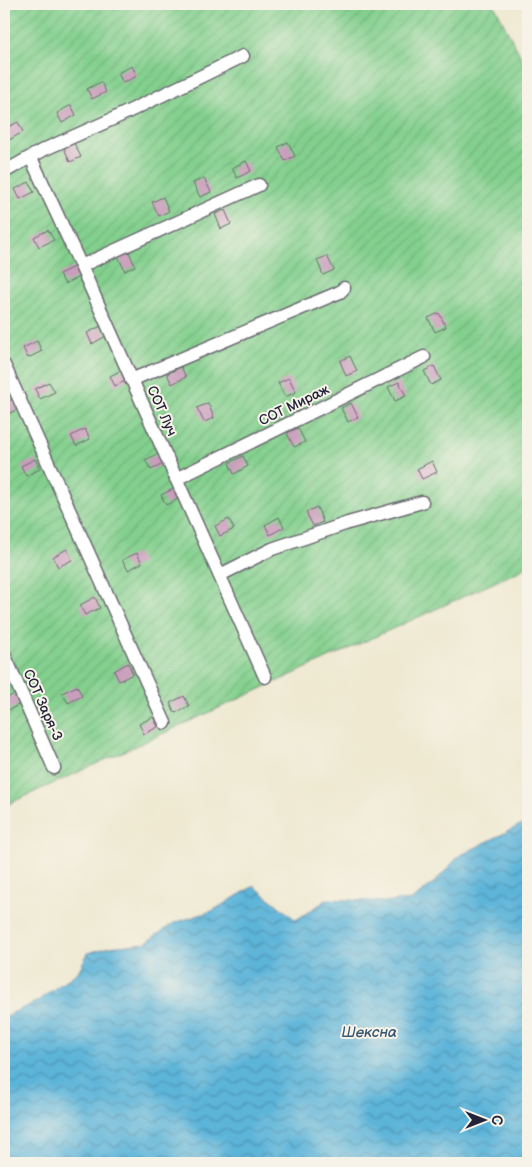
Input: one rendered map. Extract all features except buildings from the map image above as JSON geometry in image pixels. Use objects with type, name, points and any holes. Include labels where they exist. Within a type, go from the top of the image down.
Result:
[{"type":"street","points":[[4,172],[43,150],[115,118],[243,56]]},
{"type":"street","name":"СОТ Луч","points":[[30,158],[81,266],[265,677]]},
{"type":"street","points":[[81,266],[259,185]]},
{"type":"street","points":[[131,380],[340,292],[344,288]]},
{"type":"street","name":"СОТ Мираж","points":[[176,480],[424,357]]},
{"type":"street","points":[[4,365],[165,723]]},
{"type":"street","points":[[220,575],[272,549],[422,502]]},
{"type":"street","name":"СОТ Заря-3","points":[[4,654],[54,768]]},
{"type":"green space","points":[[4,4],[494,4],[528,71],[528,567],[4,806]]},
{"type":"water","name":"Шексна","points":[[528,821],[528,1163],[345,1163],[333,1160],[326,1163],[4,1163],[4,1017],[36,1002],[78,972],[88,953],[109,947],[145,943],[174,923],[212,911],[254,886],[296,920],[328,899],[386,902],[412,900],[436,881],[459,856]]}]
